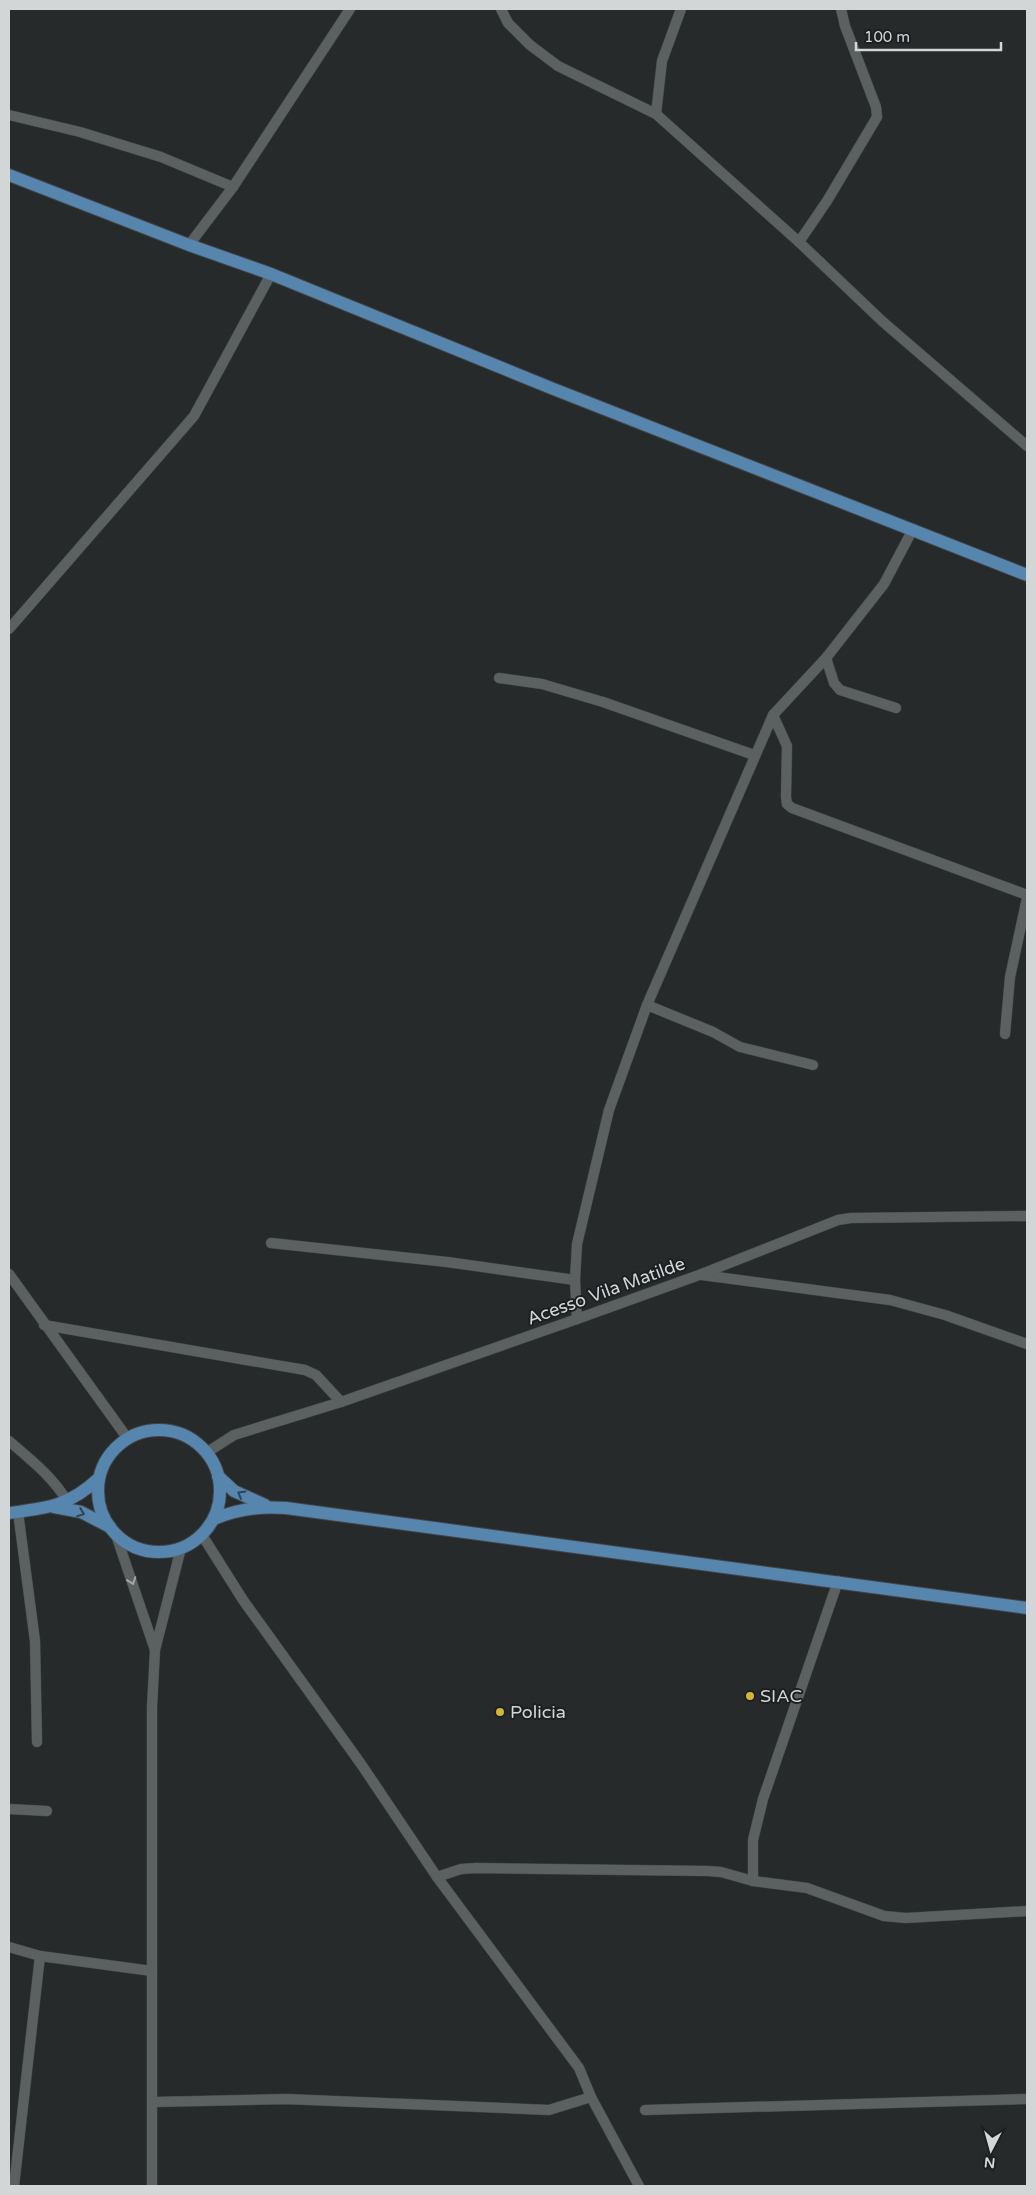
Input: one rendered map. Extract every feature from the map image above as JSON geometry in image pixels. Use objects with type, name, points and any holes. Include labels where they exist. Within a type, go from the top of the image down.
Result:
[{"type":"main road","points":[[9,175],[189,245],[271,274],[551,388],[1027,574]]},
{"type":"main road","points":[[114,1532],[103,1518],[98,1496],[98,1479],[104,1463],[114,1449],[128,1439],[149,1431],[171,1432],[192,1440],[206,1453],[218,1476],[234,1491],[268,1506],[1027,1608]]},
{"type":"main road","points":[[49,1507],[81,1512],[114,1532],[135,1548],[156,1552],[181,1548],[202,1535],[214,1519],[220,1500],[218,1476]]},
{"type":"main road","points":[[13,1513],[49,1507],[67,1501],[84,1493],[98,1479]]},
{"type":"main road","points":[[214,1519],[231,1512],[268,1506]]},
{"type":"street","points":[[189,245],[233,186],[350,9]]},
{"type":"street","points":[[501,9],[508,24],[558,66],[656,114],[799,242],[882,321],[1027,446]]},
{"type":"street","points":[[656,114],[662,61],[681,9]]},
{"type":"street","points":[[799,242],[827,201],[877,117],[876,108],[841,9]]},
{"type":"street","points":[[9,115],[80,132],[161,157],[233,186]]},
{"type":"street","points":[[9,629],[194,416],[271,274]]},
{"type":"street","points":[[577,1319],[575,1280],[577,1244],[608,1110],[647,1005],[773,715],[826,658],[884,584],[913,529]]},
{"type":"street","points":[[826,658],[834,683],[840,690],[896,708]]},
{"type":"street","points":[[499,678],[542,684],[603,702],[754,756]]},
{"type":"street","points":[[773,715],[788,746],[786,797],[787,804],[792,808],[1027,896],[1010,976],[1005,1034]]},
{"type":"street","points":[[647,1005],[712,1032],[746,1050],[813,1065]]},
{"type":"street","name":"Acesso Vila Matilde","points":[[206,1453],[234,1435],[341,1402],[577,1319],[699,1275],[838,1220],[850,1218],[1027,1216]]},
{"type":"street","points":[[271,1243],[447,1262],[575,1280]]},
{"type":"street","points":[[9,1274],[128,1439]]},
{"type":"street","points":[[699,1275],[890,1300],[945,1315],[1027,1344]]},
{"type":"street","points":[[44,1325],[305,1370],[316,1375],[341,1402]]},
{"type":"street","points":[[9,1441],[59,1488],[67,1501]]},
{"type":"street","points":[[13,1513],[35,1641],[37,1742]]},
{"type":"street","points":[[114,1532],[155,1650]]},
{"type":"street","points":[[202,1535],[243,1600],[361,1764],[437,1877],[579,2068],[591,2097],[639,2186]]},
{"type":"street","points":[[152,2186],[154,2102],[152,1717],[155,1650],[181,1548]]},
{"type":"street","points":[[753,1881],[753,1840],[763,1798],[838,1582]]},
{"type":"street","points":[[9,1809],[47,1810]]},
{"type":"street","points":[[437,1877],[461,1869],[476,1868],[708,1871],[721,1872],[753,1881],[807,1888],[884,1916],[906,1918],[1027,1910]]},
{"type":"street","points":[[9,1947],[40,1956],[152,1971]]},
{"type":"street","points":[[14,2186],[40,1956]]},
{"type":"street","points":[[154,2102],[286,2099],[549,2110],[591,2097]]},
{"type":"street","points":[[645,2110],[1027,2099]]},
{"type":"place","name":"SIAC","points":[[750,1696]]},
{"type":"place","name":"Policia","points":[[500,1712]]}]
